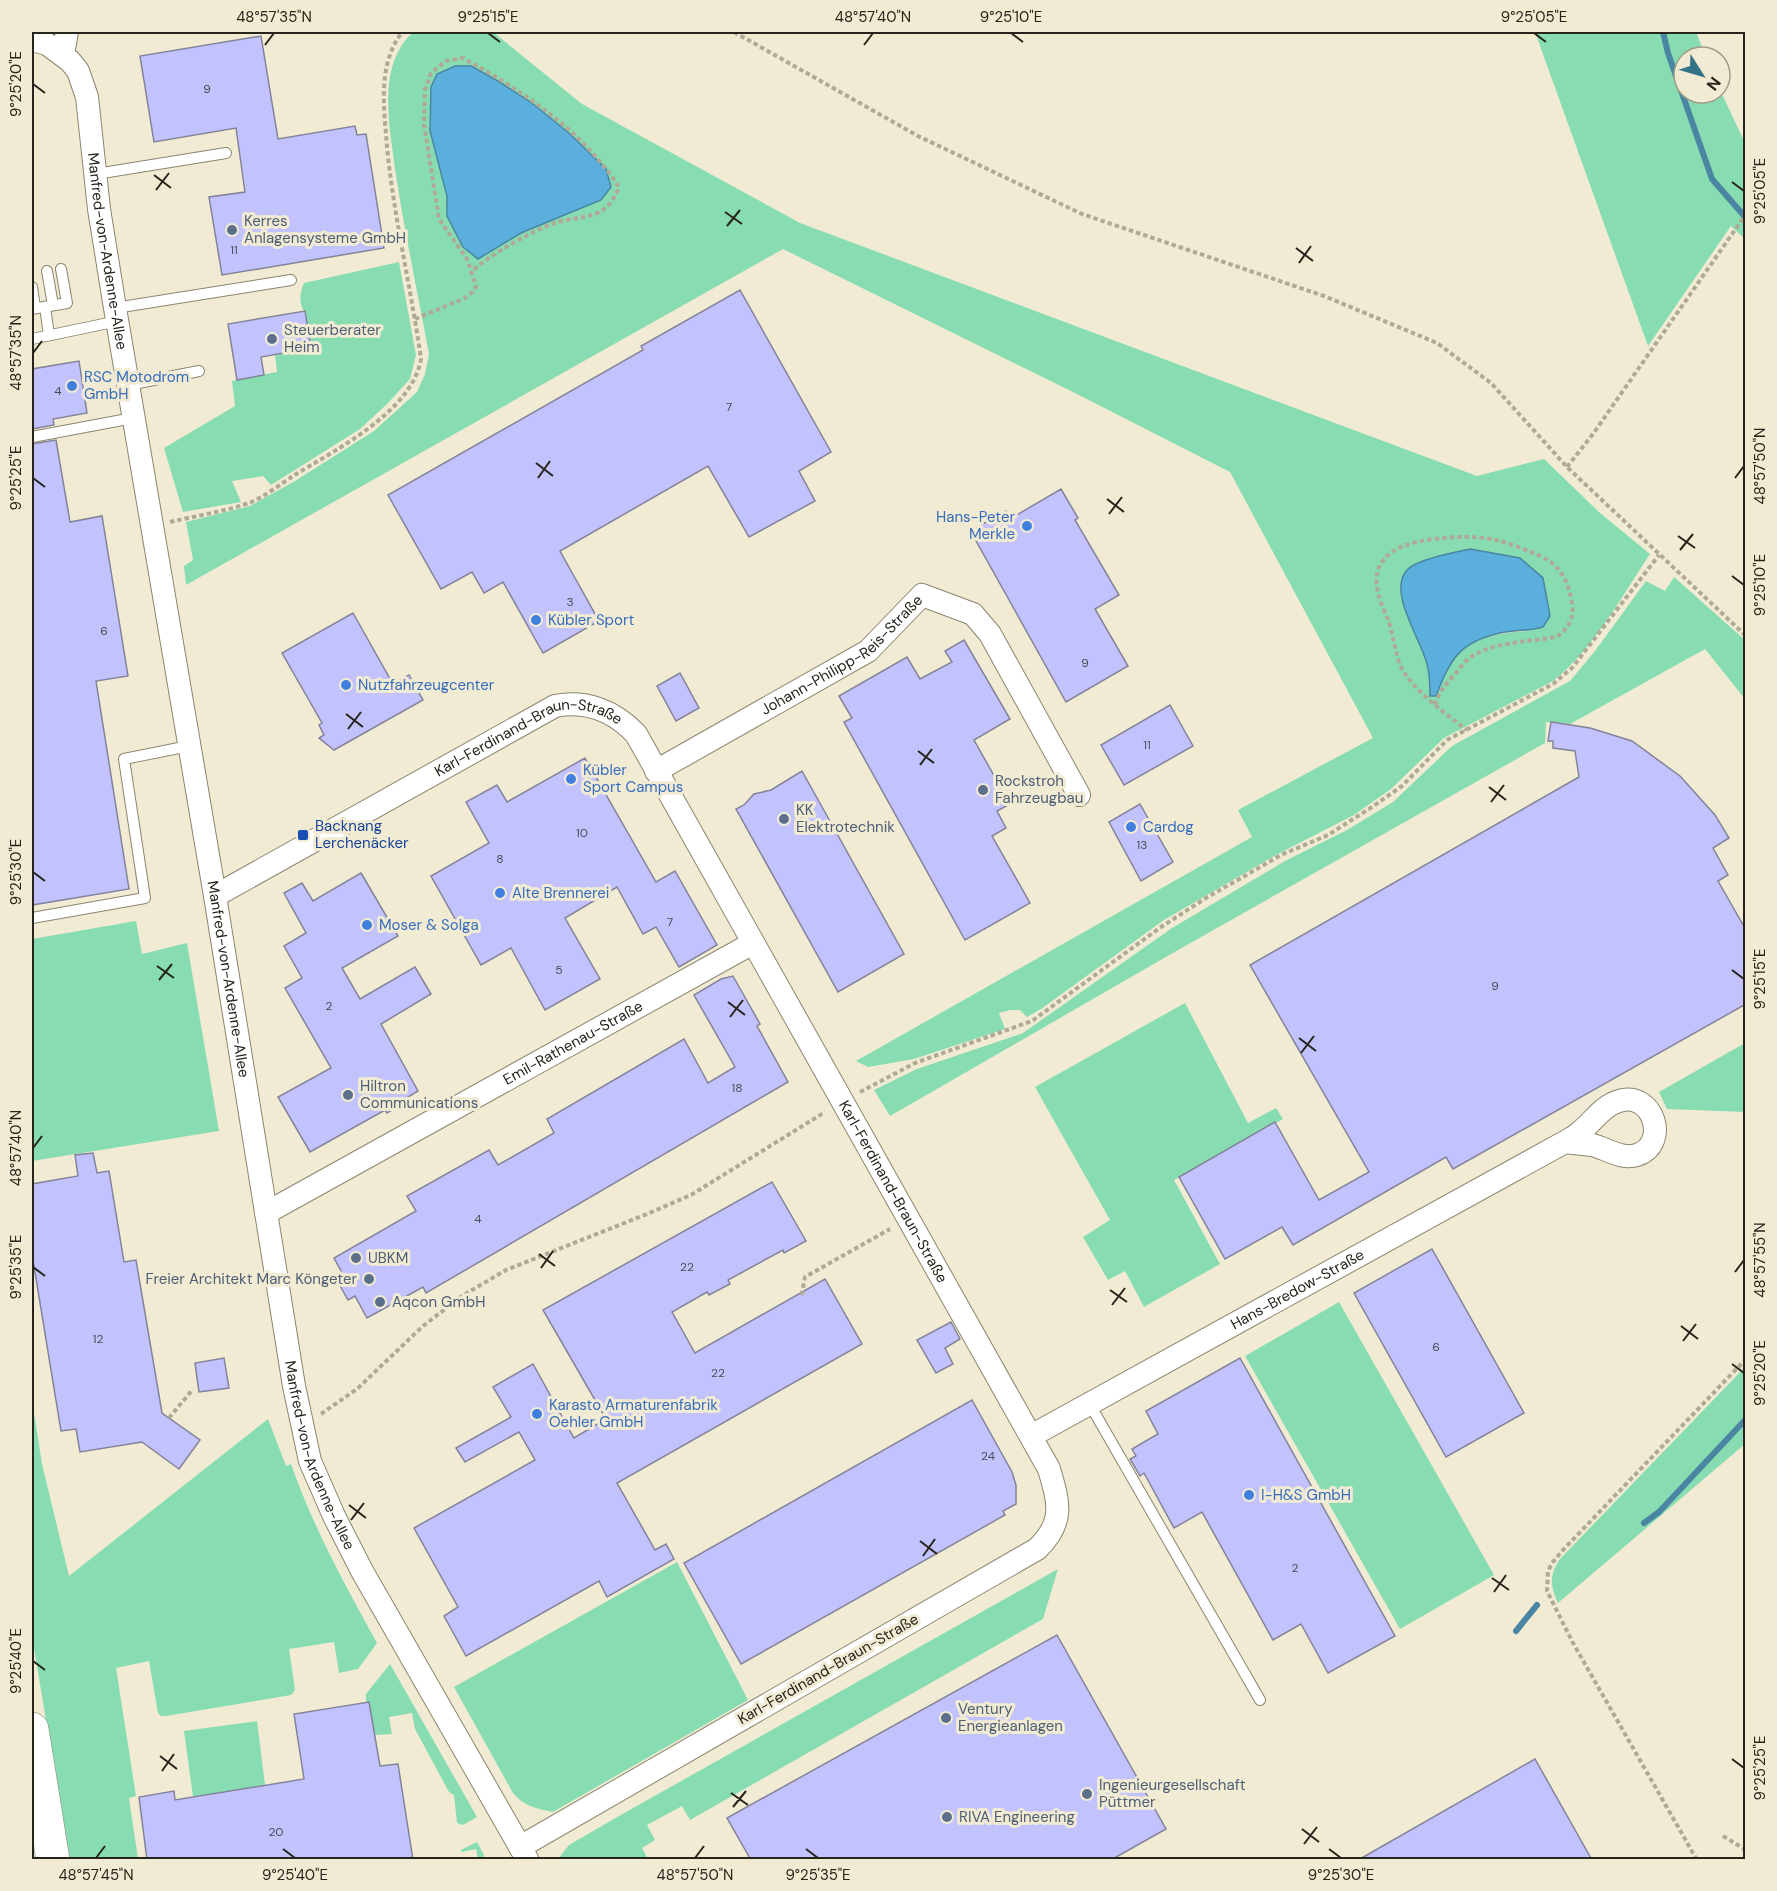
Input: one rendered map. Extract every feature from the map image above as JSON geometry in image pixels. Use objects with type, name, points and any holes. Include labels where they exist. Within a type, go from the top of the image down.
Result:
[{"type":"main road","points":[[32,1729],[53,1860]]},
{"type":"street","points":[[63,54],[67,32]]},
{"type":"street","name":"Manfred-von-Ardenne-Allee","points":[[32,40],[48,44],[63,54],[78,71],[87,97],[116,315],[215,896],[266,1213],[310,1461],[353,1553],[524,1853]]},
{"type":"street","name":"Johann-Philipp-Reis-Straße","points":[[656,771],[868,651],[922,596],[973,614],[990,634],[1079,795]]},
{"type":"street","name":"Karl-Ferdinand-Braun-Straße","points":[[215,896],[555,706],[568,704],[594,708],[608,712],[624,722],[636,734],[1049,1469],[1058,1500],[1056,1524],[1050,1536],[1037,1549],[524,1853]]},
{"type":"street","name":"Emil-Rathenau-Straße","points":[[266,1213],[753,943]]},
{"type":"street","name":"Hans-Bredow-Straße","points":[[1031,1436],[1565,1142]]},
{"type":"lane","points":[[96,174],[226,153]]},
{"type":"lane","points":[[41,307],[67,303],[61,269]]},
{"type":"lane","points":[[41,307],[47,271]]},
{"type":"lane","points":[[32,339],[116,315],[291,280]]},
{"type":"lane","points":[[32,287],[41,307],[49,335]]},
{"type":"lane","points":[[128,385],[199,371]]},
{"type":"lane","points":[[32,438],[133,418]]},
{"type":"lane","points":[[32,918],[145,898],[124,759],[189,746]]},
{"type":"lane","points":[[1089,1403],[1260,1700]]},
{"type":"path","points":[[152,526],[249,504],[364,432],[413,384],[419,372],[421,359],[416,319],[395,210],[384,93],[392,47],[402,32]]},
{"type":"path","points":[[734,32],[918,136],[1082,214],[1324,296],[1437,343],[1491,383],[1567,467],[1746,636]]},
{"type":"path","points":[[416,319],[453,304],[474,291],[476,286],[471,272],[467,258],[439,219],[424,124],[425,90],[430,73],[446,61],[463,58],[507,83],[570,130],[594,154],[619,187],[614,199],[601,211],[587,218],[555,223],[514,243],[481,263],[471,272]]},
{"type":"path","points":[[1567,467],[1593,434],[1746,214]]},
{"type":"path","points":[[1435,705],[1437,695],[1465,662],[1475,654],[1487,648],[1556,638],[1564,632],[1573,609],[1572,600],[1566,579],[1552,563],[1508,542],[1485,537],[1463,536],[1413,542],[1389,553],[1378,568],[1377,584],[1382,605],[1392,626],[1400,665],[1421,693],[1435,705],[1467,730]]},
{"type":"path","points":[[302,1424],[357,1389],[423,1326],[462,1296],[506,1270],[691,1195],[843,1101],[915,1063],[1032,1022],[1161,927],[1206,898],[1281,855],[1328,834],[1372,807],[1402,786],[1447,740],[1553,684],[1572,668],[1659,555]]},
{"type":"path","points":[[803,1295],[805,1277],[909,1218]]},
{"type":"path","points":[[1697,1860],[1573,1644],[1547,1591],[1547,1581],[1552,1563],[1563,1550],[1746,1359]]},
{"type":"path","points":[[169,1419],[193,1389]]},
{"type":"path","points":[[1722,1836],[1746,1850]]},
{"type":"green space","points":[[414,32],[493,32],[582,104],[800,223],[1477,476],[1544,459],[1600,513],[1650,554],[1606,622],[1568,668],[1553,681],[1444,738],[1391,789],[1354,815],[1276,855],[1164,920],[1027,1017],[1020,1010],[999,1013],[1005,1029],[914,1059],[868,1067],[856,1061],[1252,837],[1238,810],[1373,738],[1230,472],[783,249],[186,585],[184,566],[193,560],[186,522],[250,506],[295,481],[374,431],[417,392],[425,374],[429,354],[407,242],[391,141],[388,106],[392,69],[400,48]],"holes":[[[1470,549],[1527,631],[1483,638],[1467,645],[1455,654],[1448,665],[1436,696],[1430,696],[1428,664],[1411,625],[1400,589],[1410,567],[1443,555]]]},
{"type":"green space","points":[[1535,32],[1696,32],[1701,45],[1672,45],[1672,105],[1727,105],[1745,143],[1745,239],[1731,226],[1648,346]]},
{"type":"green space","points":[[399,262],[416,355],[410,379],[360,429],[271,485],[263,476],[232,481],[241,502],[183,512],[164,448],[235,406],[232,381],[277,372],[275,354],[311,348],[301,302],[304,283]]},
{"type":"green space","points":[[1674,577],[1745,640],[1745,699],[1705,649],[1570,724],[1546,722],[1545,743],[890,1116],[874,1090],[917,1069],[1023,1033],[1172,928],[1285,861],[1347,830],[1393,802],[1452,746],[1570,681],[1646,581],[1665,591]]},
{"type":"green space","points":[[136,921],[142,954],[187,943],[219,1131],[32,1161],[32,939]]},
{"type":"green space","points":[[1185,1003],[1248,1123],[1276,1108],[1283,1119],[1174,1180],[1220,1264],[1144,1307],[1125,1271],[1108,1280],[1083,1237],[1110,1220],[1035,1087]]},
{"type":"green space","points":[[1745,1043],[1745,1112],[1667,1109],[1659,1092]]},
{"type":"green space","points":[[1339,1302],[1494,1575],[1400,1629],[1245,1356]]},
{"type":"green space","points":[[1745,1367],[1745,1444],[1558,1603],[1553,1591],[1552,1575],[1560,1559]]},
{"type":"green space","points":[[32,1400],[42,1464],[69,1576],[268,1419],[286,1466],[291,1464],[319,1533],[377,1643],[358,1669],[339,1673],[334,1642],[289,1649],[295,1690],[291,1695],[166,1716],[158,1713],[149,1661],[116,1668],[136,1796],[129,1798],[138,1859],[69,1859],[32,1636]]},
{"type":"green space","points":[[677,1562],[748,1700],[553,1812],[526,1804],[513,1793],[454,1687]]},
{"type":"green space","points":[[1058,1569],[1043,1619],[690,1820],[682,1806],[647,1825],[655,1840],[642,1848],[648,1859],[558,1859],[569,1845],[619,1816]]},
{"type":"green space","points":[[390,1664],[477,1817],[463,1825],[457,1823],[454,1795],[449,1792],[415,1729],[412,1713],[389,1717],[392,1734],[375,1735],[366,1694]]},
{"type":"green space","points":[[257,1721],[265,1785],[193,1797],[184,1731]]},
{"type":"green space","points":[[477,1842],[484,1855],[482,1859],[478,1859],[476,1849],[461,1852],[461,1850]]},
{"type":"water","points":[[455,66],[471,66],[498,81],[532,103],[570,134],[606,169],[611,187],[601,200],[521,233],[478,259],[463,247],[447,216],[447,196],[430,131],[431,87],[437,74]]},
{"type":"water","points":[[1470,549],[1520,558],[1543,578],[1550,616],[1543,627],[1500,633],[1465,647],[1446,672],[1436,696],[1430,696],[1427,664],[1403,602],[1402,578],[1408,569],[1420,562]]},
{"type":"building","points":[[261,36],[278,139],[355,126],[357,135],[366,134],[384,248],[222,275],[209,197],[245,192],[236,128],[154,142],[140,56]]},
{"type":"building","points":[[740,290],[831,452],[799,471],[815,501],[749,537],[708,466],[560,551],[599,621],[543,653],[503,582],[484,593],[472,572],[441,589],[388,495],[643,350],[641,346]]},
{"type":"building","points":[[305,311],[311,348],[261,357],[264,375],[237,380],[228,324]]},
{"type":"building","points":[[79,361],[87,413],[53,419],[54,425],[32,429],[32,369]]},
{"type":"building","points":[[56,440],[70,522],[102,516],[128,676],[96,681],[129,889],[32,905],[32,444]]},
{"type":"building","points":[[1061,489],[1078,518],[1075,520],[1119,595],[1095,609],[1128,666],[1066,702],[975,539],[981,535],[977,527],[1006,511],[1010,519]]},
{"type":"building","points":[[353,613],[393,684],[409,675],[423,700],[334,750],[319,738],[324,735],[319,725],[322,723],[282,653]]},
{"type":"building","points":[[964,640],[1010,719],[974,740],[1010,804],[997,811],[1006,828],[992,836],[1030,903],[965,940],[844,722],[852,718],[839,696],[907,657],[920,679],[952,662],[945,651]]},
{"type":"building","points":[[680,673],[699,708],[676,721],[657,686]]},
{"type":"building","points":[[1170,705],[1193,746],[1124,785],[1101,745]]},
{"type":"building","points":[[1551,722],[1590,728],[1632,741],[1680,776],[1715,815],[1729,838],[1713,848],[1728,875],[1718,881],[1746,930],[1746,1004],[1453,1169],[1446,1157],[1293,1245],[1282,1227],[1225,1259],[1179,1177],[1275,1122],[1319,1200],[1369,1172],[1250,965],[1579,777],[1575,751],[1553,748],[1553,741],[1548,741]]},
{"type":"building","points":[[585,758],[656,882],[675,871],[717,945],[679,967],[656,927],[643,934],[617,887],[565,918],[600,979],[545,1010],[511,948],[481,965],[431,876],[489,843],[466,802],[497,785],[507,802]]},
{"type":"building","points":[[802,771],[904,954],[838,992],[736,809],[744,805],[754,794],[771,790]]},
{"type":"building","points":[[1140,804],[1173,862],[1141,881],[1109,822]]},
{"type":"building","points":[[361,873],[398,936],[342,968],[360,999],[415,967],[431,994],[381,1024],[418,1091],[387,1113],[385,1110],[310,1152],[278,1097],[331,1068],[285,988],[302,978],[284,946],[306,933],[284,893],[302,883],[313,901]]},
{"type":"building","points":[[733,976],[760,1024],[757,1026],[788,1082],[426,1293],[423,1287],[367,1318],[355,1296],[348,1300],[339,1284],[346,1280],[334,1258],[416,1211],[407,1196],[489,1150],[498,1165],[554,1133],[547,1119],[684,1039],[708,1083],[735,1067],[694,995],[721,979]]},
{"type":"building","points":[[93,1153],[97,1173],[109,1171],[124,1262],[136,1260],[162,1413],[200,1440],[179,1469],[142,1442],[80,1452],[76,1429],[61,1431],[32,1254],[32,1184],[78,1176],[75,1155]]},
{"type":"building","points":[[772,1182],[806,1241],[784,1253],[783,1250],[728,1280],[730,1284],[709,1295],[707,1292],[672,1312],[695,1353],[825,1279],[862,1344],[617,1483],[655,1550],[666,1544],[674,1559],[607,1597],[599,1581],[466,1656],[444,1616],[458,1607],[414,1528],[535,1460],[519,1432],[465,1462],[456,1448],[511,1417],[493,1387],[533,1364],[574,1438],[606,1419],[543,1310]]},
{"type":"building","points":[[1432,1249],[1524,1413],[1446,1457],[1354,1293]]},
{"type":"building","points":[[951,1322],[960,1339],[945,1348],[953,1364],[936,1373],[917,1340]]},
{"type":"building","points":[[224,1358],[229,1388],[199,1392],[195,1363]]},
{"type":"building","points":[[1240,1358],[1395,1636],[1328,1673],[1301,1624],[1273,1640],[1202,1512],[1174,1528],[1144,1473],[1140,1476],[1130,1459],[1136,1456],[1132,1449],[1158,1434],[1146,1411]]},
{"type":"building","points":[[972,1400],[1012,1472],[1016,1485],[1016,1504],[1003,1511],[1005,1515],[741,1664],[684,1563]]},
{"type":"building","points":[[1057,1635],[1166,1829],[1111,1860],[751,1860],[727,1818]]},
{"type":"building","points":[[369,1702],[380,1766],[398,1764],[413,1860],[147,1860],[139,1797],[174,1791],[175,1800],[304,1779],[294,1714]]},
{"type":"building","points":[[1535,1759],[1592,1860],[1358,1860]]},
{"type":"waterway","points":[[1663,32],[1668,53],[1712,179],[1746,218]]},
{"type":"waterway","points":[[1644,1523],[1659,1512],[1746,1419]]},
{"type":"waterway","points":[[1516,1631],[1537,1605]]},
{"type":"place","name":"Kerres Anlagensysteme GmbH","points":[[232,230]]},
{"type":"place","name":"Steuerberater Heim","points":[[272,339]]},
{"type":"place","name":"RSC Motodrom GmbH","points":[[72,386]]},
{"type":"place","name":"Hans-Peter Merkle","points":[[1027,526]]},
{"type":"place","name":"Kübler Sport","points":[[536,620]]},
{"type":"place","name":"Nutzfahrzeugcenter","points":[[346,685]]},
{"type":"place","name":"Kübler Sport Campus","points":[[571,779]]},
{"type":"place","name":"Rockstroh Fahrzeugbau","points":[[983,790]]},
{"type":"place","name":"KK Elektrotechnik","points":[[784,819]]},
{"type":"place","name":"Cardog","points":[[1131,827]]},
{"type":"place","name":"Backnang Lerchenäcker","points":[[303,835]]},
{"type":"place","name":"Alte Brennerei","points":[[500,893]]},
{"type":"place","name":"Moser & Solga","points":[[367,925]]},
{"type":"place","name":"Hiltron Communications","points":[[348,1095]]},
{"type":"place","name":"UBKM","points":[[356,1258]]},
{"type":"place","name":"Freier Architekt Marc Köngeter","points":[[369,1279]]},
{"type":"place","name":"Aqcon GmbH","points":[[380,1302]]},
{"type":"place","name":"Karasto Armaturenfabrik Oehler GmbH","points":[[537,1414]]},
{"type":"place","name":"I-H&S GmbH","points":[[1249,1495]]},
{"type":"place","name":"Ventury Energieanlagen","points":[[946,1718]]},
{"type":"place","name":"Ingenieurgesellschaft Püttmer","points":[[1087,1794]]},
{"type":"place","name":"RIVA Engineering","points":[[947,1817]]}]
